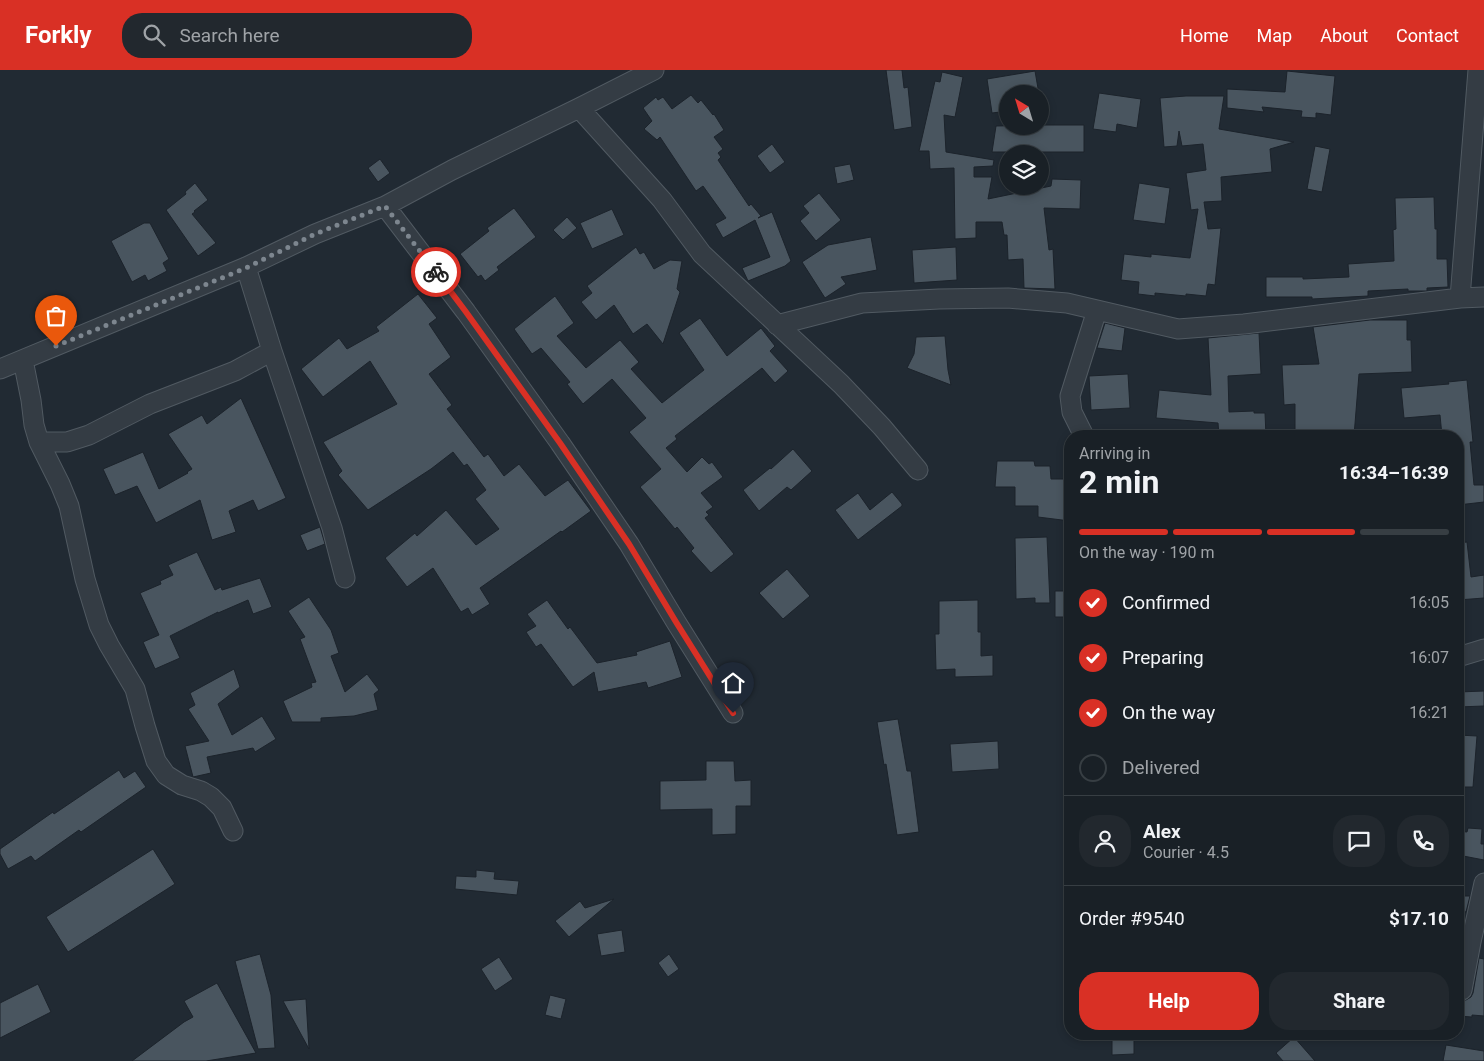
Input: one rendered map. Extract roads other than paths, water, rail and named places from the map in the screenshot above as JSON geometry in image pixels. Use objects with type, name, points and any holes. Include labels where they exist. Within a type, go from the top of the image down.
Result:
[{"type":"street","points":[[0,369],[246,268],[315,234],[385,206],[452,170],[579,108],[626,76],[654,70]]},
{"type":"street","points":[[1460,298],[1478,70]]},
{"type":"street","points":[[579,108],[662,200],[702,254],[841,384],[882,427],[918,470]]},
{"type":"street","points":[[385,206],[466,312],[560,443],[629,544],[733,713]]},
{"type":"street","points":[[246,268],[332,528],[345,578]]},
{"type":"street","points":[[777,325],[862,303],[939,299],[1008,298],[1067,303],[1178,328],[1244,324],[1460,298],[1484,298]]},
{"type":"street","points":[[1081,430],[1072,412],[1070,396],[1097,310]]},
{"type":"street","points":[[39,442],[67,442],[89,435],[150,404],[235,371],[272,351]]},
{"type":"street","points":[[22,360],[31,400],[34,425],[39,442],[60,484],[68,506],[85,579],[99,625],[135,689],[156,761],[166,775],[182,785],[201,791],[211,797],[222,808],[233,831]]},
{"type":"street","points":[[1464,655],[1484,649]]},
{"type":"street","points":[[1464,979],[1484,882]]}]
